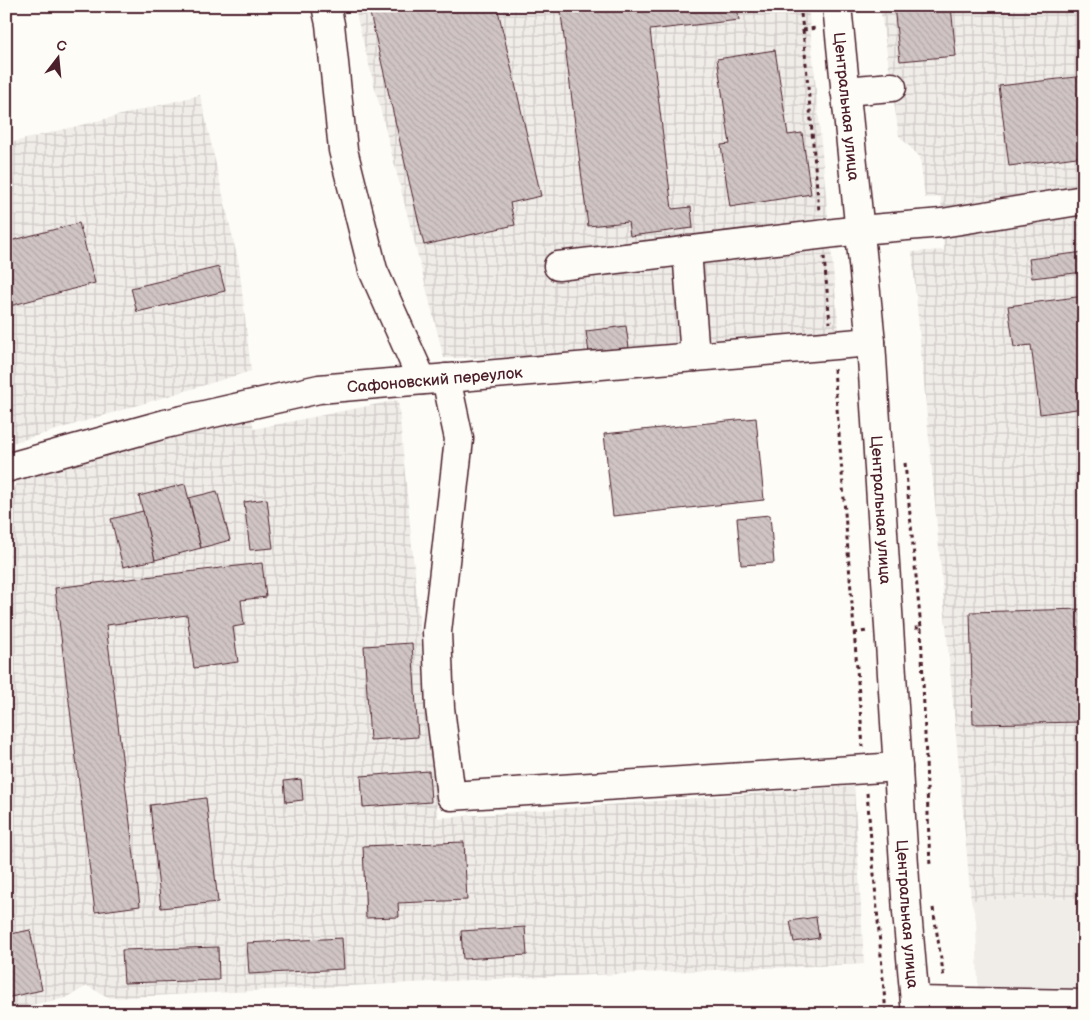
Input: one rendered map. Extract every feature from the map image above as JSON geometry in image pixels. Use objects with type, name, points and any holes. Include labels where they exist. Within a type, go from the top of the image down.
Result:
[{"type":"main road","points":[[326,6],[330,24],[343,150],[373,270],[434,379],[459,439],[437,632],[440,708],[451,796],[898,767]]},
{"type":"main road","name":"Центральная улица","points":[[837,6],[871,342],[907,912],[916,1007]]},
{"type":"main road","points":[[846,91],[892,87]]},
{"type":"main road","points":[[558,266],[822,234],[942,223],[1084,200]]},
{"type":"main road","points":[[687,250],[695,357]]},
{"type":"main road","name":"Сафоновский переулок","points":[[6,468],[165,424],[319,389],[871,342]]},
{"type":"main road","points":[[916,1007],[947,1001],[1084,1004]]},
{"type":"path","points":[[803,30],[832,345],[886,1014]]},
{"type":"path","points":[[921,628],[931,872]]},
{"type":"path","points":[[932,902],[947,1001]]},
{"type":"shaded area","points":[[354,6],[808,6],[839,332],[576,357],[444,358]]},
{"type":"shaded area","points":[[880,6],[1084,6],[1084,898],[971,900],[912,252],[944,250],[941,197],[925,198],[920,157],[899,136]]},
{"type":"shaded area","points":[[200,95],[239,265],[251,371],[6,445],[6,144]]},
{"type":"shaded area","points":[[398,400],[438,818],[854,786],[864,964],[471,980],[110,998],[87,986],[66,998],[6,1010],[6,500],[10,500],[20,472],[251,416],[254,429]]},
{"type":"shaded area","points":[[1084,898],[1084,1014],[979,1014],[976,920],[971,900]]},
{"type":"building","points":[[381,6],[497,6],[541,196],[510,203],[515,225],[424,245],[369,9]]},
{"type":"building","points":[[560,6],[737,6],[739,20],[650,30],[672,209],[691,207],[693,228],[630,236],[628,222],[588,226]]},
{"type":"building","points":[[894,6],[951,6],[956,56],[900,61]]},
{"type":"building","points":[[775,50],[788,135],[802,133],[811,194],[730,207],[721,145],[730,144],[717,59]]},
{"type":"building","points":[[1084,76],[1084,156],[1009,166],[999,86]]},
{"type":"building","points":[[79,223],[95,283],[6,307],[6,242]]},
{"type":"building","points":[[1084,252],[1084,272],[1032,278],[1029,259]]},
{"type":"building","points":[[219,267],[225,291],[137,312],[131,288]]},
{"type":"building","points":[[1084,296],[1084,408],[1040,414],[1031,345],[1014,347],[1008,306]]},
{"type":"building","points":[[626,326],[629,348],[589,353],[586,331]]},
{"type":"building","points":[[756,418],[764,500],[613,516],[604,434]]},
{"type":"building","points":[[185,484],[201,548],[155,560],[139,496]]},
{"type":"building","points":[[217,491],[230,540],[201,548],[189,498]]},
{"type":"building","points":[[267,499],[273,548],[250,550],[244,502]]},
{"type":"building","points":[[143,511],[155,560],[123,567],[111,519]]},
{"type":"building","points":[[770,515],[774,563],[741,565],[737,518]]},
{"type":"building","points":[[262,563],[266,597],[241,600],[244,625],[233,627],[238,662],[194,668],[187,615],[106,625],[140,906],[95,912],[55,588]]},
{"type":"building","points":[[1083,609],[1084,722],[973,724],[970,612]]},
{"type":"building","points":[[412,643],[418,737],[370,740],[364,646]]},
{"type":"building","points":[[429,771],[431,802],[363,807],[361,776]]},
{"type":"building","points":[[301,779],[303,800],[286,802],[284,781]]},
{"type":"building","points":[[206,798],[218,902],[161,908],[150,805]]},
{"type":"building","points":[[6,822],[13,851],[6,853]]},
{"type":"building","points":[[464,842],[467,900],[398,903],[399,917],[366,918],[363,846]]},
{"type":"building","points":[[816,917],[819,938],[794,942],[790,921]]},
{"type":"building","points":[[525,927],[527,955],[463,959],[461,931]]},
{"type":"building","points":[[30,930],[42,990],[6,998],[6,935]]},
{"type":"building","points":[[342,938],[344,969],[249,974],[247,943]]},
{"type":"building","points":[[218,947],[219,980],[124,983],[122,950]]}]
